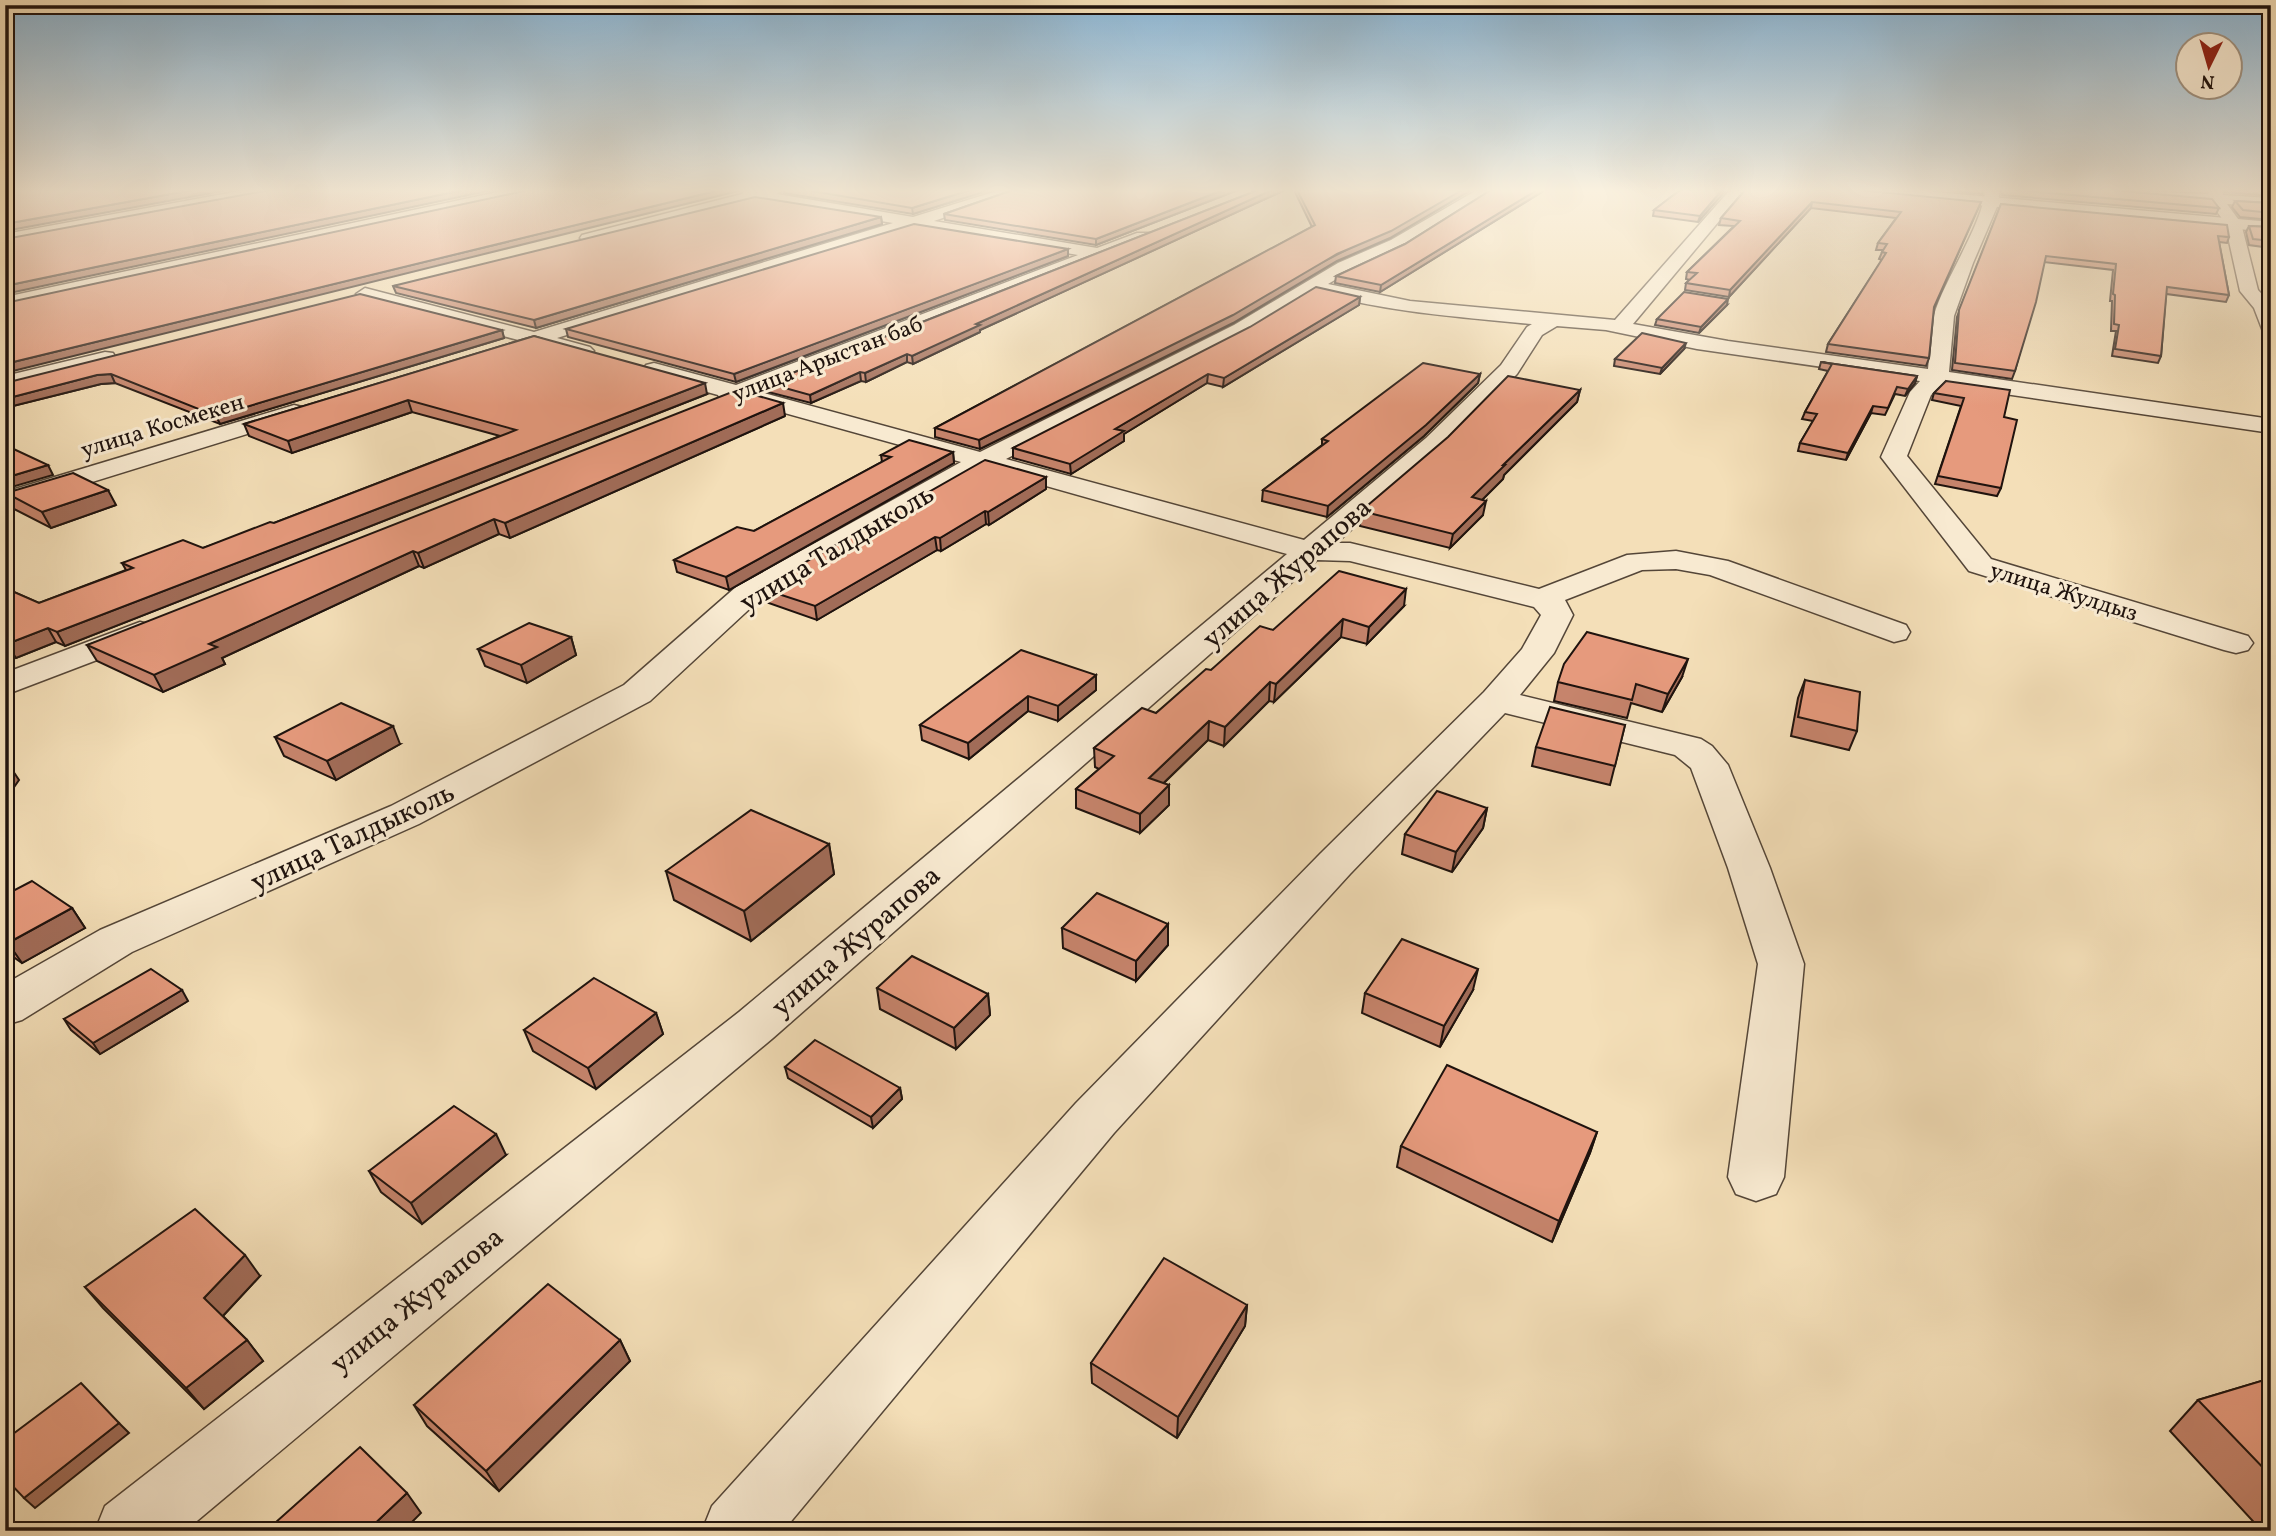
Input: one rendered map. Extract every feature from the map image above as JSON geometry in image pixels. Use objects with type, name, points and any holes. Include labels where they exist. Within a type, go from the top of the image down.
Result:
[{"type":"street","points":[[5,303],[197,262]]},
{"type":"street","points":[[498,350],[786,262]]},
{"type":"street","name":"улица Арыстан баб","points":[[698,408],[1076,262]]},
{"type":"street","name":"улица Талдыколь","points":[[5,1007],[116,941],[405,815],[637,693],[747,594],[982,461],[1241,329],[1356,262]]},
{"type":"street","points":[[1620,327],[1676,262]]},
{"type":"street","points":[[1938,377],[1944,316],[1965,262]]},
{"type":"street","points":[[2242,262],[2249,291],[2263,307],[2271,330]]},
{"type":"street","points":[[405,284],[358,295],[538,338],[1311,551],[1350,552],[1545,600],[1554,607],[1557,615],[1537,653],[1497,700],[1335,864],[1095,1118],[737,1531]]},
{"type":"street","points":[[1313,286],[1357,298],[1410,307],[1620,327],[1753,350],[2081,396],[2271,426]]},
{"type":"street","name":"улица Журапова","points":[[130,1531],[756,1025],[1435,443],[1509,369],[1534,331],[1553,320]]},
{"type":"street","points":[[5,383],[125,353]]},
{"type":"street","name":"улица Жулдыз","points":[[1938,377],[1921,392],[1894,457],[1980,565],[2236,643]]},
{"type":"street","name":"улица Космекен","points":[[5,501],[311,407]]},
{"type":"street","points":[[1545,600],[1557,591],[1638,561],[1676,560],[1717,567],[1894,632]]},
{"type":"street","points":[[5,685],[159,624]]},
{"type":"street","points":[[1497,700],[1688,747],[1709,765],[1749,868],[1781,964],[1756,1177]]},
{"type":"building","points":[[5,262],[121,262],[5,286]]},
{"type":"building","points":[[197,262],[425,262],[5,364],[5,303]]},
{"type":"building","points":[[492,262],[730,262],[534,320],[393,286]]},
{"type":"building","points":[[789,262],[1034,262],[734,374],[566,329]]},
{"type":"building","points":[[1076,262],[1114,262],[912,356],[907,354],[810,395],[767,383]]},
{"type":"building","points":[[1246,262],[1324,262],[1233,315],[979,440],[935,428]]},
{"type":"building","points":[[1367,262],[1419,262],[1381,285],[1336,276]]},
{"type":"building","points":[[1698,262],[1756,262],[1730,290],[1686,283],[1697,273],[1687,272]]},
{"type":"building","points":[[1880,262],[1954,262],[1934,307],[1929,358],[1828,344]]},
{"type":"building","points":[[1978,262],[2045,262],[2036,302],[2015,371],[1955,363],[1959,310]]},
{"type":"building","points":[[2096,262],[2223,262],[2229,295],[2167,287],[2161,356],[2115,349],[2119,325],[2114,324],[2116,264]]},
{"type":"building","points":[[1316,287],[1360,297],[1224,378],[1208,374],[1115,429],[1124,431],[1070,464],[1013,448],[1250,327]]},
{"type":"building","points":[[1684,292],[1728,299],[1701,327],[1657,319]]},
{"type":"building","points":[[360,294],[502,330],[216,416],[111,374],[97,375],[5,399],[5,383]]},
{"type":"building","points":[[1642,333],[1686,343],[1662,368],[1615,359]]},
{"type":"building","points":[[534,336],[705,383],[57,632],[48,628],[5,643],[5,588],[39,603],[133,568],[122,563],[183,540],[203,548],[516,430],[408,400],[288,441],[244,424]]},
{"type":"building","points":[[1821,362],[1917,376],[1908,389],[1897,387],[1888,408],[1873,406],[1848,453],[1800,443],[1817,414],[1805,412],[1832,364]]},
{"type":"building","points":[[1423,363],[1480,374],[1426,425],[1328,506],[1263,490],[1328,441],[1322,439]]},
{"type":"building","points":[[1508,376],[1580,390],[1472,497],[1486,501],[1453,534],[1361,511],[1448,437]]},
{"type":"building","points":[[1946,381],[2010,390],[2004,417],[2017,420],[2001,488],[1938,476],[1964,398],[1934,393]]},
{"type":"building","points":[[737,390],[783,403],[505,523],[494,519],[418,553],[413,551],[209,644],[217,647],[154,675],[87,645]]},
{"type":"building","points":[[909,440],[953,452],[726,577],[674,560],[737,527],[754,531],[891,457],[881,455]]},
{"type":"building","points":[[5,445],[48,465],[5,478]]},
{"type":"building","points":[[985,460],[1046,477],[988,512],[985,511],[940,538],[935,537],[815,606],[760,588]]},
{"type":"building","points":[[73,473],[108,490],[42,512],[6,493]]},
{"type":"building","points":[[1339,571],[1406,589],[1369,627],[1343,619],[1276,684],[1270,682],[1225,727],[1209,721],[1149,778],[1169,785],[1140,814],[1076,789],[1114,756],[1094,748],[1142,708],[1156,713],[1206,669],[1211,670],[1260,626],[1273,630]]},
{"type":"building","points":[[529,623],[571,637],[521,665],[478,649]]},
{"type":"building","points":[[1587,632],[1688,659],[1668,694],[1636,684],[1632,700],[1558,682],[1564,664]]},
{"type":"building","points":[[1021,650],[1096,675],[1058,706],[1028,696],[968,743],[920,725]]},
{"type":"building","points":[[1805,680],[1860,692],[1857,731],[1798,717]]},
{"type":"building","points":[[341,703],[393,726],[327,761],[275,737]]},
{"type":"building","points":[[1550,707],[1625,725],[1615,766],[1536,747]]},
{"type":"building","points":[[1437,791],[1487,808],[1456,852],[1405,834]]},
{"type":"building","points":[[751,810],[829,844],[744,911],[666,871]]},
{"type":"building","points":[[32,881],[72,908],[8,943],[5,941],[5,895]]},
{"type":"building","points":[[1097,893],[1168,924],[1136,961],[1062,928]]},
{"type":"building","points":[[1402,939],[1478,969],[1444,1026],[1365,993]]},
{"type":"building","points":[[912,956],[988,994],[954,1028],[877,988]]},
{"type":"building","points":[[151,969],[182,990],[93,1043],[64,1019]]},
{"type":"building","points":[[594,978],[656,1013],[588,1068],[524,1030]]},
{"type":"building","points":[[815,1040],[900,1088],[871,1117],[785,1067]]},
{"type":"building","points":[[1447,1065],[1597,1132],[1559,1221],[1401,1146]]},
{"type":"building","points":[[454,1106],[496,1134],[411,1203],[369,1171]]},
{"type":"building","points":[[195,1209],[245,1255],[204,1298],[247,1340],[186,1388],[85,1287]]},
{"type":"building","points":[[1164,1258],[1247,1305],[1178,1417],[1091,1363]]},
{"type":"building","points":[[548,1284],[620,1340],[486,1471],[414,1405]]},
{"type":"building","points":[[2271,1378],[2271,1476],[2198,1400]]},
{"type":"building","points":[[81,1383],[119,1423],[24,1498],[5,1478],[5,1440]]},
{"type":"building","points":[[360,1447],[407,1493],[367,1531],[266,1531]]}]
